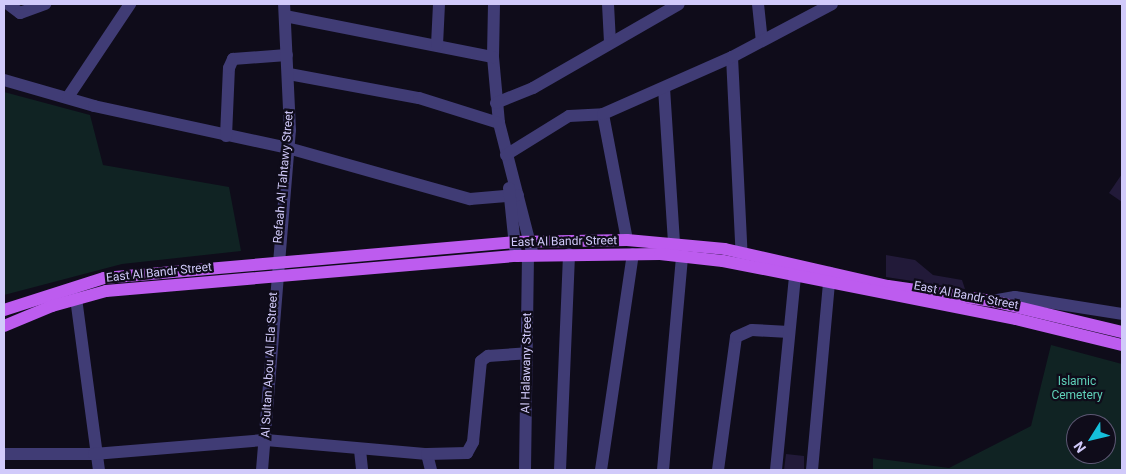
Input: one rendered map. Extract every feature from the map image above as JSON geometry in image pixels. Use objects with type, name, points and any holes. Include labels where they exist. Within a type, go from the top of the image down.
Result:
[{"type":"main road","name":"East Al Bandr Street","points":[[4,310],[104,278],[276,260],[514,242],[627,240],[674,242],[742,260],[830,279],[1122,332]]},
{"type":"main road","name":"East Al Bandr Street","points":[[4,326],[76,298],[106,291],[526,255],[682,255],[742,260]]},
{"type":"main road","name":"East Al Bandr Street","points":[[965,303],[992,301],[1017,313],[1122,345]]},
{"type":"street","points":[[8,4],[20,13],[45,4]]},
{"type":"street","points":[[68,96],[130,4]]},
{"type":"street","points":[[437,45],[439,4]]},
{"type":"street","points":[[494,4],[493,57],[496,104],[513,195],[514,242],[526,255]]},
{"type":"street","points":[[608,4],[610,43]]},
{"type":"street","points":[[496,104],[679,4]]},
{"type":"street","points":[[758,4],[762,40]]},
{"type":"street","points":[[506,155],[569,116],[603,114],[732,57],[832,4]]},
{"type":"street","points":[[285,10],[493,57]]},
{"type":"street","name":"Refaah Al Tahtawy Street","points":[[276,260],[288,148],[289,74],[285,10]]},
{"type":"street","points":[[226,136],[228,68],[233,59],[288,55]]},
{"type":"street","points":[[732,57],[742,260]]},
{"type":"street","points":[[289,74],[419,98],[499,123]]},
{"type":"street","points":[[4,80],[226,136],[288,148],[470,199],[513,195]]},
{"type":"street","points":[[664,88],[674,242]]},
{"type":"street","points":[[603,114],[627,240]]},
{"type":"street","points":[[513,195],[530,241],[526,255]]},
{"type":"street","points":[[560,470],[569,254]]},
{"type":"street","points":[[601,470],[634,254]]},
{"type":"street","name":"Al Halawany Street","points":[[526,255],[526,470]]},
{"type":"street","points":[[663,470],[682,255]]},
{"type":"street","name":"Al Sultan Abou Al Ela Street","points":[[262,470],[266,440],[276,260]]},
{"type":"street","points":[[776,470],[796,272]]},
{"type":"street","points":[[812,470],[830,279]]},
{"type":"street","points":[[992,301],[1015,297],[1122,314]]},
{"type":"street","points":[[76,298],[94,465]]},
{"type":"street","points":[[718,470],[736,337],[752,330],[789,332]]},
{"type":"street","points":[[4,454],[94,465],[266,440],[360,450],[427,454],[467,453],[473,442],[481,361],[488,356],[527,353]]},
{"type":"street","points":[[360,450],[362,470]]},
{"type":"street","points":[[427,454],[431,470]]},
{"type":"green space","points":[[4,92],[90,115],[103,165],[229,187],[241,251],[122,264],[4,295]]},
{"type":"green space","name":"Islamic Cemetery","points":[[1051,345],[1122,364],[1122,470],[873,470],[873,458],[949,468],[1031,426]]},
{"type":"building","points":[[1122,174],[1122,202],[1109,193]]},
{"type":"building","points":[[886,255],[915,260],[933,275],[962,280],[965,289],[886,277]]},
{"type":"building","points":[[786,454],[804,456],[804,470],[784,470]]}]
